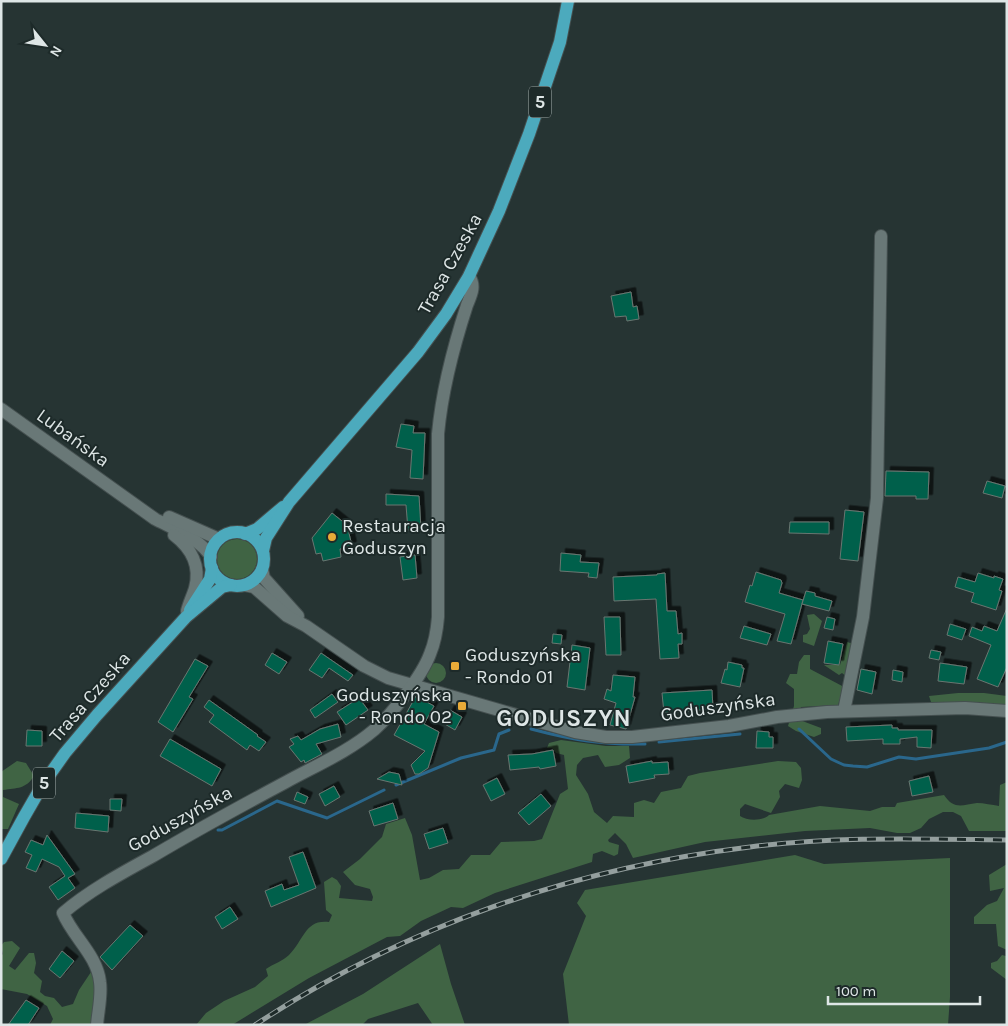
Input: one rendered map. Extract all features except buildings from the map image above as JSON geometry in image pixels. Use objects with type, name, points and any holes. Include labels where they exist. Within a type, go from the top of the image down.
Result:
[{"type":"main road","name":"Trasa Czeska","points":[[262,551],[266,538],[289,502],[424,345],[469,276],[499,212],[529,134],[560,42],[568,1]]},
{"type":"main road","name":"Trasa Czeska","points":[[245,534],[257,529],[289,502]]},
{"type":"main road","name":"5","points":[[212,563],[215,544],[219,540],[231,533],[245,534]]},
{"type":"main road","points":[[245,534],[256,540],[262,551]]},
{"type":"main road","name":"5","points":[[262,551],[264,560],[262,570]]},
{"type":"main road","name":"Trasa Czeska","points":[[186,617],[210,579],[212,563]]},
{"type":"main road","points":[[212,563],[220,579],[231,585]]},
{"type":"main road","points":[[244,585],[256,577],[262,570]]},
{"type":"main road","name":"Trasa Czeska","points":[[1,859],[36,796],[65,753],[97,714],[186,617],[222,586],[231,585]]},
{"type":"main road","name":"5","points":[[231,585],[244,585]]},
{"type":"street","points":[[844,711],[864,617],[877,498],[882,236]]},
{"type":"street","name":"Goduszyńska","points":[[97,1025],[101,988],[99,973],[94,961],[67,922],[63,913],[78,901],[122,873],[206,825],[338,754],[363,738],[388,716],[411,686],[428,658],[437,633],[438,617],[440,418],[446,378],[455,340],[472,291],[472,281],[469,276]]},
{"type":"street","name":"Lubańska","points":[[1,409],[155,519],[191,539],[206,550],[212,563]]},
{"type":"street","name":"Lubańska","points":[[123,496],[219,540]]},
{"type":"street","points":[[155,519],[186,545],[194,558],[197,572],[196,580],[186,617]]},
{"type":"street","name":"Goduszyńska","points":[[262,570],[264,578],[306,626]]},
{"type":"street","name":"Goduszyńska","points":[[244,585],[254,587],[287,616],[306,626],[376,673],[411,686],[575,732],[606,737],[632,737],[729,726],[793,715],[844,711],[965,708],[1007,712]]},
{"type":"green space","points":[[241,539],[248,542],[254,548],[257,559],[256,567],[248,576],[241,579],[233,579],[226,576],[218,567],[217,555],[220,548],[229,540]]},
{"type":"green space","points":[[814,614],[822,621],[814,646],[803,642],[803,635],[807,634],[810,629],[807,615]]},
{"type":"green space","points":[[847,642],[854,644],[847,677],[842,673],[839,675],[824,665],[840,665]]},
{"type":"green space","points":[[804,655],[810,655],[810,669],[844,687],[838,705],[801,707],[797,719],[821,728],[821,734],[814,737],[788,726],[794,706],[794,689],[786,683],[790,674],[797,674],[799,662]]},
{"type":"green space","points":[[436,663],[443,666],[446,673],[443,680],[436,683],[429,680],[426,673],[429,666]]},
{"type":"green space","points":[[984,693],[1007,696],[1007,706],[976,702],[931,702],[929,696]]},
{"type":"green space","points":[[561,740],[606,746],[629,746],[630,758],[619,765],[605,767],[598,755],[583,758],[577,765],[576,775],[588,794],[594,812],[607,823],[613,816],[634,817],[634,803],[644,800],[654,803],[661,792],[681,788],[688,776],[778,761],[796,762],[801,768],[802,780],[799,788],[785,784],[779,791],[780,797],[771,813],[745,804],[740,809],[740,816],[755,820],[769,815],[820,806],[870,811],[882,807],[895,807],[897,803],[944,795],[955,805],[977,803],[999,806],[1000,785],[1007,782],[1007,831],[969,831],[961,816],[953,812],[943,812],[929,819],[921,828],[910,833],[897,833],[870,828],[805,831],[705,842],[633,858],[626,844],[615,833],[608,840],[619,845],[618,854],[614,856],[602,851],[593,854],[592,862],[495,893],[463,908],[451,907],[421,921],[400,936],[387,937],[309,978],[232,1025],[196,1025],[206,1013],[224,1001],[255,987],[268,976],[266,969],[289,955],[310,927],[321,922],[329,922],[332,915],[326,910],[324,882],[332,877],[337,880],[341,886],[339,898],[372,901],[373,897],[370,889],[355,885],[343,872],[360,859],[382,837],[386,824],[405,818],[412,835],[420,880],[429,878],[443,870],[459,869],[471,855],[490,855],[501,842],[542,839],[560,794],[568,789],[564,755],[556,753],[552,748],[547,748],[549,743]]},
{"type":"green space","points":[[17,761],[26,763],[34,776],[24,786],[3,790],[3,797],[19,804],[8,829],[1,829],[1,772]]},
{"type":"green space","points":[[795,855],[824,864],[950,858],[950,997],[948,1025],[569,1025],[563,974],[586,916],[577,903],[585,890]]},
{"type":"green space","points":[[1007,864],[1007,950],[998,946],[996,924],[974,924],[974,917],[987,905],[997,901],[1004,888],[990,891],[989,875]]},
{"type":"green space","points":[[12,941],[20,948],[9,966],[15,970],[29,953],[34,953],[36,963],[34,973],[42,981],[40,992],[45,996],[54,998],[62,1007],[73,1004],[79,990],[93,969],[96,979],[93,1025],[50,1025],[53,1019],[47,1006],[27,994],[1,989],[1,956],[3,954],[1,946],[4,942]]},
{"type":"green space","points":[[440,944],[465,1025],[433,1025],[418,1003],[368,1019],[362,1025],[304,1025],[363,994]]},
{"type":"green space","points":[[1002,955],[1006,956],[1007,980],[991,968],[991,963],[997,961]]},
{"type":"waterway","points":[[531,729],[588,741],[615,744],[645,744]]},
{"type":"waterway","points":[[799,729],[831,759],[844,765],[867,767],[899,757],[916,759],[989,748],[1007,742]]},
{"type":"waterway","points":[[396,785],[461,758],[494,750],[499,734],[509,730]]},
{"type":"waterway","points":[[659,742],[740,734]]},
{"type":"waterway","points":[[218,830],[222,830],[277,801],[327,818],[384,790]]},
{"type":"railway","points":[[255,1025],[312,990],[370,959],[430,931],[492,907],[555,887],[619,870],[684,857],[750,847],[814,841],[878,839],[1007,840]]},
{"type":"place","name":"Restauracja Goduszyn","points":[[332,537]]},
{"type":"place","name":"Goduszyńska - Rondo 01","points":[[455,666]]},
{"type":"place","name":"Goduszyńska - Rondo 02","points":[[462,706]]},
{"type":"district","name":"GODUSZYN","points":[[564,718]]}]
